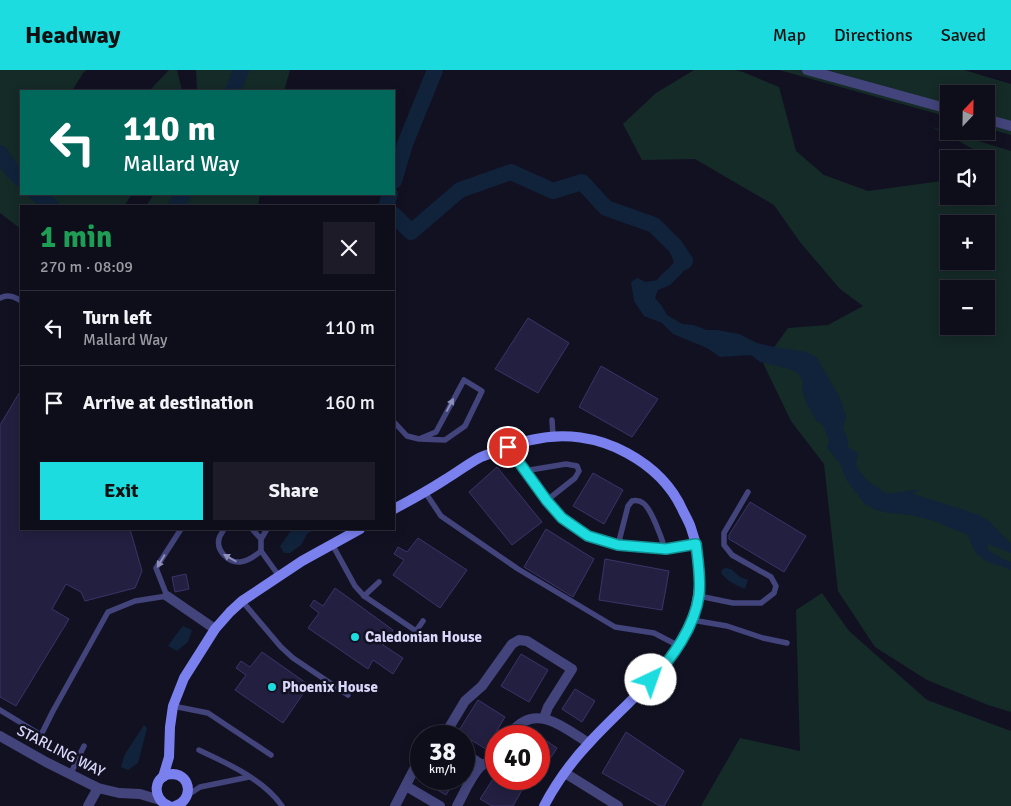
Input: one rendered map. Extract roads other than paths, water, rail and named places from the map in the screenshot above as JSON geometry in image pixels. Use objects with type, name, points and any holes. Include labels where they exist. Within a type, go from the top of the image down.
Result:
[{"type":"street","points":[[807,70],[940,107]]},
{"type":"street","points":[[995,122],[1011,126]]},
{"type":"street","points":[[395,507],[425,492],[481,458],[508,447],[553,436],[580,436],[608,444],[637,458],[671,489],[682,508],[696,544],[699,572],[699,596],[692,620],[679,646],[664,667],[589,743],[553,789],[544,806]]},
{"type":"street","points":[[508,447],[546,501],[562,518],[588,536],[618,545],[666,549],[696,544]]},
{"type":"street","points":[[164,803],[156,793],[169,757],[173,706],[184,678],[215,629],[242,601],[302,561],[358,530]]},
{"type":"street","points":[[167,596],[215,629]]},
{"type":"street","points":[[451,725],[465,701],[482,686],[512,644],[518,640],[527,641],[572,669],[548,707],[544,718]]},
{"type":"street","points":[[520,725],[531,718],[544,718],[554,721],[589,743]]},
{"type":"street","name":"STARLING WAY","points":[[0,736],[70,775],[98,788],[119,793],[140,794],[164,803]]},
{"type":"street","points":[[169,757],[180,777],[187,784],[182,802]]},
{"type":"street","points":[[475,760],[482,765]]},
{"type":"street","points":[[457,806],[475,773],[485,764]]},
{"type":"street","points":[[565,773],[618,806]]},
{"type":"street","points":[[160,781],[171,774],[180,777]]},
{"type":"street","points":[[395,806],[410,778]]},
{"type":"street","name":"STARLING WAY","points":[[140,794],[160,781]]},
{"type":"street","points":[[406,786],[440,806]]},
{"type":"street","points":[[88,806],[98,788]]},
{"type":"lane","points":[[0,298],[4,296],[15,297],[20,300]]},
{"type":"lane","points":[[395,423],[407,436],[419,439],[445,440],[465,426],[482,391],[464,380],[436,432],[419,439]]},
{"type":"lane","points":[[552,420],[553,436]]},
{"type":"lane","points":[[524,470],[566,464],[577,466],[579,471],[575,478],[546,501]]},
{"type":"lane","points":[[425,492],[441,516],[526,574],[615,627],[654,632],[679,646]]},
{"type":"lane","points":[[699,596],[733,603],[761,603],[774,593],[776,586],[771,577],[732,555],[724,545],[724,533],[748,492]]},
{"type":"lane","points":[[618,545],[628,506],[632,501],[637,500],[644,503],[660,531],[666,549]]},
{"type":"lane","points":[[0,710],[41,735],[108,612],[135,601],[167,596],[156,568],[180,530]]},
{"type":"lane","points":[[224,530],[219,539],[219,547],[221,553],[228,559],[242,562],[261,551]]},
{"type":"lane","points":[[253,530],[261,539]]},
{"type":"lane","points":[[266,530],[261,539],[261,551],[279,576]]},
{"type":"lane","points":[[332,544],[355,586],[364,596],[416,631],[423,621]]},
{"type":"lane","points":[[364,596],[379,582]]},
{"type":"lane","points":[[242,601],[292,658],[348,694]]},
{"type":"lane","points":[[692,620],[727,626],[763,638],[787,643]]},
{"type":"lane","points":[[173,706],[208,713],[271,755]]},
{"type":"lane","points":[[70,775],[84,746]]},
{"type":"lane","points":[[199,750],[229,764],[250,777],[270,792],[282,806]]},
{"type":"lane","points":[[180,777],[200,787]]},
{"type":"lane","points":[[182,802],[200,787],[250,777]]},
{"type":"water","points":[[675,242],[681,244],[693,258],[670,285],[658,290],[655,298],[667,315],[682,324],[693,325],[707,330],[739,334],[757,343],[807,352],[817,358],[840,398],[846,416],[843,429],[847,436],[848,447],[858,453],[856,465],[869,482],[887,494],[919,489],[913,494],[979,515],[990,522],[1011,544],[1011,553],[987,544],[988,550],[1011,562],[1011,570],[986,561],[976,553],[967,534],[935,521],[876,510],[865,504],[847,481],[840,464],[827,447],[829,441],[823,425],[817,421],[806,403],[802,390],[803,382],[799,374],[790,369],[760,362],[751,355],[720,357],[707,348],[673,334],[662,323],[644,316],[634,301],[631,282],[637,278],[646,282],[657,280],[674,262],[670,253]]},
{"type":"water","points":[[293,530],[313,530],[307,534],[301,545],[290,553],[284,553],[280,546]]},
{"type":"water","points":[[725,568],[731,569],[740,577],[748,580],[745,589],[723,576],[721,573]]},
{"type":"water","points":[[183,626],[192,630],[188,642],[177,651],[168,646]]},
{"type":"water","points":[[144,725],[147,728],[138,763],[128,770],[121,767],[125,754]]},
{"type":"waterway","points":[[233,90],[241,70]]},
{"type":"waterway","points":[[395,178],[405,144],[435,70]]},
{"type":"waterway","points":[[0,153],[10,168],[20,178]]},
{"type":"waterway","points":[[395,216],[411,232],[460,190],[511,172],[553,191],[582,182],[606,208],[654,225],[675,246],[684,262]]},
{"type":"waterway","points":[[38,195],[50,205]]},
{"type":"waterway","points":[[177,205],[182,195]]},
{"type":"waterway","points":[[386,205],[390,195]]},
{"type":"place","name":"Caledonian House","points":[[355,637]]},
{"type":"place","name":"Phoenix House","points":[[272,687]]}]
